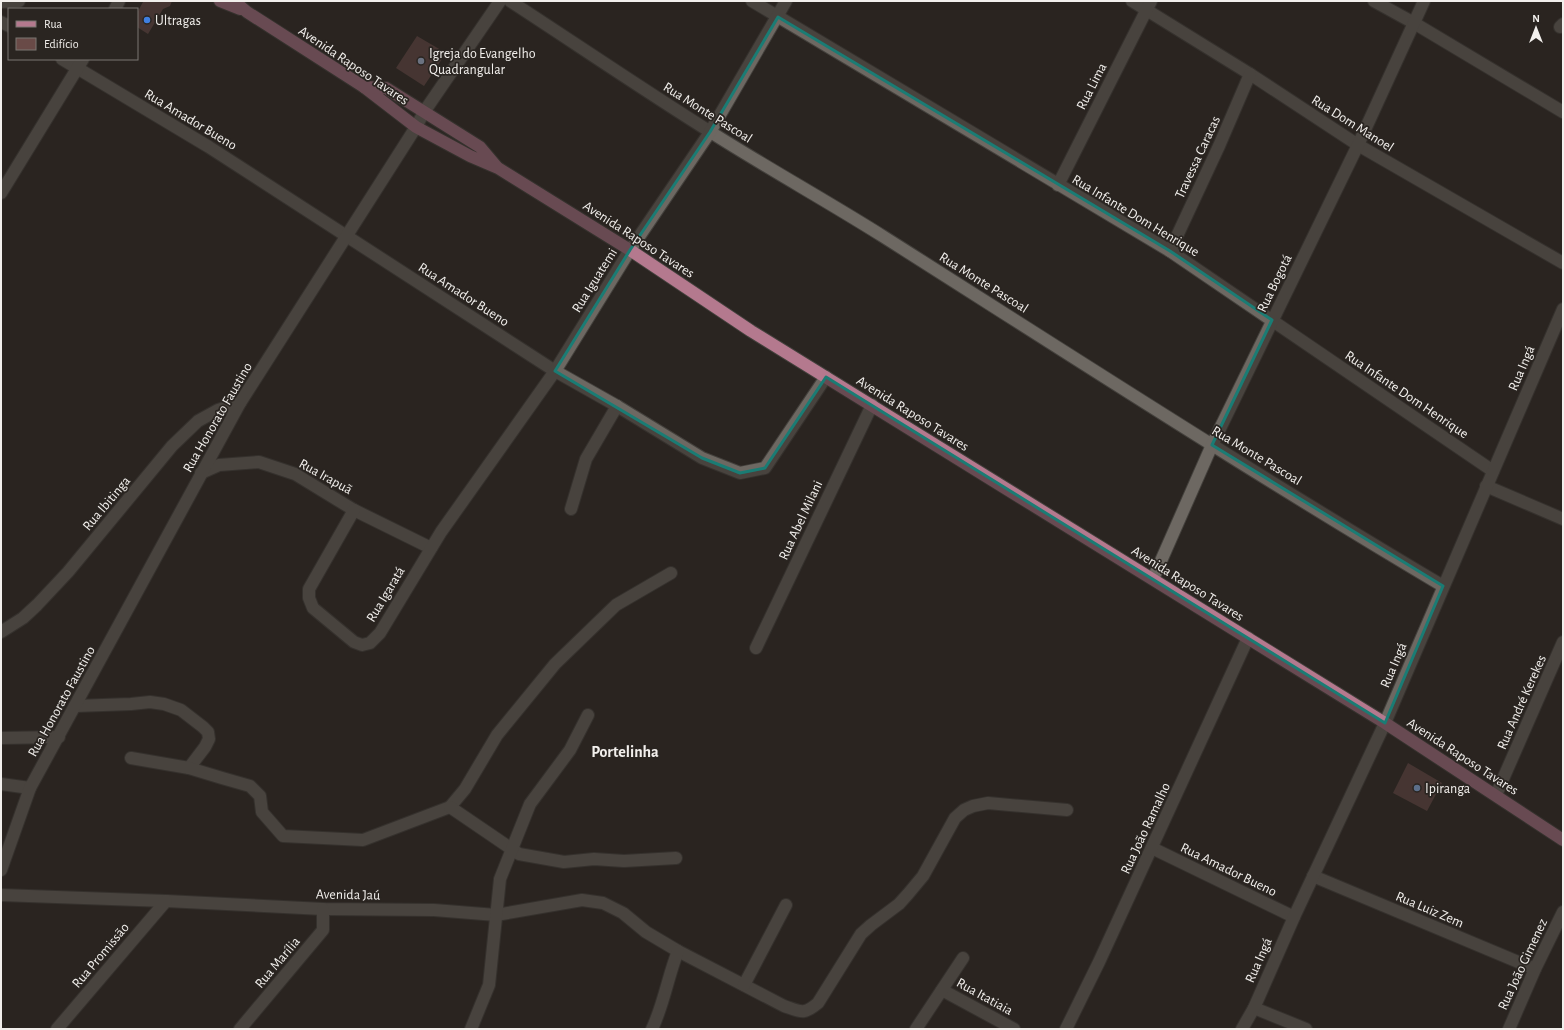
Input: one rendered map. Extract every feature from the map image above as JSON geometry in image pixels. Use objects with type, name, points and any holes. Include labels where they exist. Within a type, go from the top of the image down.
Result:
[{"type":"main road","name":"Avenida Raposo Tavares","points":[[220,1],[247,12]]},
{"type":"main road","name":"Avenida Raposo Tavares","points":[[234,1],[247,12],[364,87],[416,127],[470,156],[498,168],[630,250],[751,331],[1385,723],[1563,840]]},
{"type":"main road","points":[[364,87],[386,88],[480,147],[498,168]]},
{"type":"street","points":[[1,2],[19,1]]},
{"type":"street","name":"Rua Honorato Faustino","points":[[1,870],[30,788],[240,404],[348,236],[424,112],[500,1]]},
{"type":"street","name":"Rua Monte Pascoal","points":[[510,1],[710,132],[880,234],[1212,445],[1290,492],[1341,526],[1443,586]]},
{"type":"street","name":"Rua Infante Dom Henrique","points":[[752,1],[1170,251],[1493,471]]},
{"type":"street","name":"Rua Iguatemi","points":[[430,548],[556,370],[630,250],[710,132],[786,1]]},
{"type":"street","name":"Rua Dom Manoel","points":[[1132,1],[1149,5],[1358,145],[1563,263]]},
{"type":"street","points":[[1374,1],[1414,23],[1563,112]]},
{"type":"street","name":"Rua Bogotá","points":[[1153,580],[1212,445],[1358,145],[1424,1]]},
{"type":"street","name":"Rua Lima","points":[[1058,185],[1149,5]]},
{"type":"street","name":"Rua Amador Bueno","points":[[66,60],[81,64],[556,370],[702,458],[740,473],[765,468],[826,377]]},
{"type":"street","points":[[1,193],[81,64]]},
{"type":"street","name":"Travessa Caracas","points":[[1170,251],[1219,146],[1250,74]]},
{"type":"street","name":"Rua Ingá","points":[[1242,1029],[1254,1008],[1294,917],[1385,723],[1563,309]]},
{"type":"street","name":"Rua Ibitinga","points":[[1,632],[23,618],[48,594],[68,572],[172,446],[198,421],[218,410],[240,404]]},
{"type":"street","name":"Rua Abel Milani","points":[[756,648],[872,405]]},
{"type":"street","points":[[571,509],[586,459],[617,406]]},
{"type":"street","name":"Rua Irapuã","points":[[201,473],[219,465],[259,462],[295,474],[354,510],[430,548]]},
{"type":"street","points":[[1486,486],[1563,519]]},
{"type":"street","name":"Rua Igaratá","points":[[354,510],[309,589],[309,598],[313,608],[354,642],[362,645],[370,643],[380,633],[430,548]]},
{"type":"street","points":[[131,758],[189,768],[250,786],[260,796],[262,812],[283,836],[363,840],[450,807],[465,789],[496,735],[556,664],[616,605],[671,573]]},
{"type":"street","name":"Rua João Ramalho","points":[[1066,1029],[1152,848],[1248,638]]},
{"type":"street","name":"Rua André Kerekes","points":[[1496,795],[1563,642]]},
{"type":"street","points":[[75,706],[150,702],[164,704],[181,710],[203,726],[208,732],[209,739],[205,747],[189,768]]},
{"type":"street","points":[[471,1029],[489,985],[500,879],[530,804],[570,750],[588,715]]},
{"type":"street","points":[[1,738],[59,737]]},
{"type":"street","points":[[1,784],[30,788]]},
{"type":"street","name":"Avenida Jaú","points":[[1,895],[323,909],[434,910],[496,915],[582,900],[604,903],[623,913],[646,932],[678,951],[784,1006],[801,1012],[808,1011],[818,1003],[861,934],[870,925],[899,904],[923,876],[955,818],[964,810],[973,806],[988,803],[1066,810]]},
{"type":"street","points":[[450,807],[518,854],[564,862],[594,859],[624,860],[676,858]]},
{"type":"street","name":"Rua Amador Bueno","points":[[1152,848],[1294,917]]},
{"type":"street","name":"Rua Luiz Zem","points":[[1313,876],[1535,969]]},
{"type":"street","name":"Rua Promissão","points":[[57,1029],[166,901]]},
{"type":"street","points":[[744,985],[786,905]]},
{"type":"street","name":"Rua Marília","points":[[240,1029],[323,930],[323,909]]},
{"type":"street","name":"Rua João Gimenez","points":[[1509,1029],[1535,969],[1563,912]]},
{"type":"street","points":[[652,1029],[658,1017],[678,951]]},
{"type":"street","points":[[916,1029],[963,958]]},
{"type":"street","name":"Rua Itatiaia","points":[[942,990],[1014,1029]]},
{"type":"street","points":[[1254,1008],[1306,1029]]},
{"type":"highlighted area","points":[[778,17],[1170,251],[1272,320],[1212,445],[1443,586],[1385,723],[1153,579],[826,377],[765,468],[740,473],[702,458],[555,371],[630,250],[710,132]]},
{"type":"building","name":"Ultragas","points":[[172,1],[170,6],[163,9],[148,34],[138,28],[138,11],[143,2]]},
{"type":"building","name":"Igreja do Evangelho Quadrangular","points":[[417,36],[446,53],[424,86],[396,68]]},
{"type":"building","name":"Ipiranga","points":[[1408,763],[1442,783],[1427,811],[1393,793]]},
{"type":"place","name":"Ultragas","points":[[147,20]]},
{"type":"place","name":"Igreja do Evangelho Quadrangular","points":[[421,61]]},
{"type":"place","name":"Ipiranga","points":[[1417,788]]},
{"type":"district","name":"Portelinha","points":[[625,751]]}]
